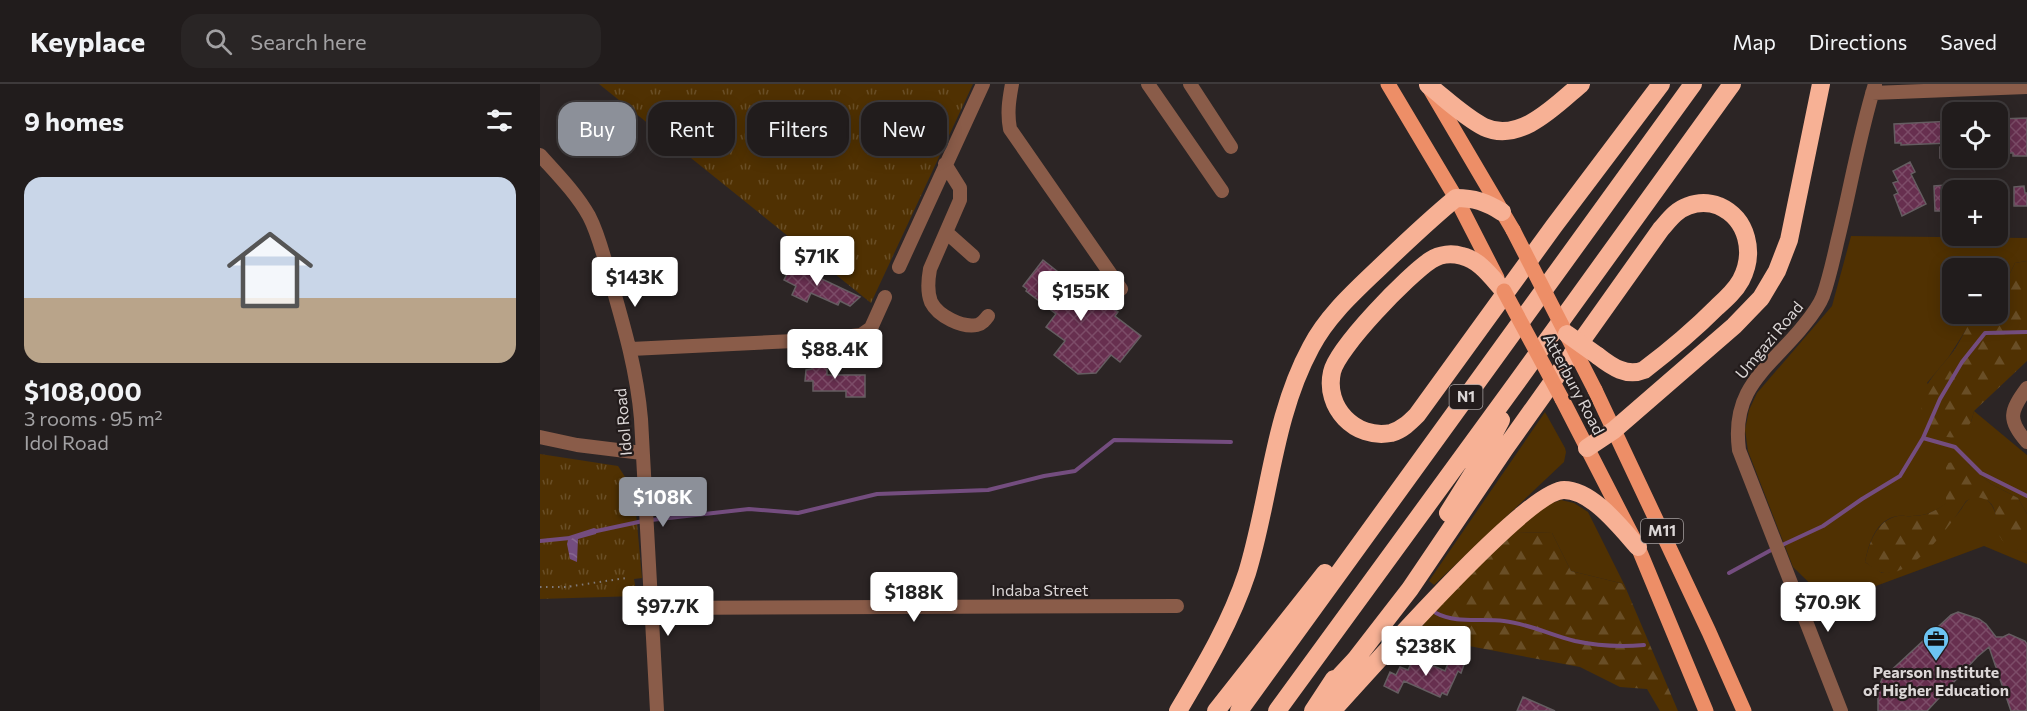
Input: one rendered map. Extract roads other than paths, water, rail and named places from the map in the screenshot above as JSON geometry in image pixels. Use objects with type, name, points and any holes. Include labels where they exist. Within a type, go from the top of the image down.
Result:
[{"type":"highway","points":[[1427,85],[1486,128],[1506,130],[1519,129],[1533,122],[1581,84]]},
{"type":"highway","points":[[1504,291],[1480,258],[1440,255],[1416,271],[1345,347],[1332,371],[1331,397],[1343,418],[1363,430],[1379,434],[1392,433],[1404,427],[1418,415],[1554,226],[1661,84]]},
{"type":"highway","name":"N1","points":[[1239,711],[1693,84]]},
{"type":"highway","name":"N1","points":[[1277,711],[1732,84]]},
{"type":"highway","points":[[1587,448],[1614,430],[1734,326],[1761,298],[1777,271],[1788,240],[1821,84]]},
{"type":"highway","points":[[1178,711],[1209,658],[1238,599],[1258,530],[1283,416],[1297,373],[1312,345],[1330,318],[1357,289],[1456,198],[1477,199],[1502,212]]},
{"type":"highway","points":[[1327,690],[1355,660],[1410,589],[1506,447],[1660,229],[1677,211],[1699,202],[1722,207],[1739,221],[1747,238],[1748,251],[1747,264],[1741,279],[1733,291],[1709,315],[1644,370],[1637,373],[1623,371],[1598,356],[1567,334]]},
{"type":"highway","points":[[1313,711],[1461,493],[1495,432],[1517,382]]},
{"type":"highway","points":[[1216,711],[1321,578],[1418,464]]},
{"type":"highway","points":[[1332,711],[1454,579],[1510,526],[1553,492],[1575,491],[1587,498],[1614,519],[1638,547]]},
{"type":"main road","points":[[1388,84],[1456,198],[1480,258]]},
{"type":"main road","name":"Atterbury Road","points":[[1427,85],[1513,230],[1567,334],[1709,632],[1744,711]]},
{"type":"main road","name":"Atterbury Road","points":[[1504,291],[1638,547],[1706,711]]},
{"type":"street","points":[[898,267],[945,164],[958,125],[983,84]]},
{"type":"street","points":[[1012,84],[1008,107],[1010,129],[1120,289]]},
{"type":"street","points":[[1148,84],[1222,191]]},
{"type":"street","points":[[1190,84],[1232,147]]},
{"type":"street","points":[[1873,89],[2027,87]]},
{"type":"street","name":"Umgazi Road","points":[[1841,711],[1739,450],[1737,433],[1738,419],[1746,392],[1805,324],[1823,296],[1873,89]]},
{"type":"street","name":"Idol Road","points":[[540,155],[578,199],[592,223],[631,349],[639,395],[657,711]]},
{"type":"street","points":[[945,164],[961,193],[957,208],[930,269],[928,281],[930,300],[941,314],[968,326],[981,323],[988,316]]},
{"type":"street","points":[[946,232],[974,256]]},
{"type":"street","points":[[631,349],[815,340],[861,335],[871,328],[885,297]]},
{"type":"street","points":[[2027,388],[2013,410],[2012,420],[2027,442]]},
{"type":"street","points":[[540,437],[577,445],[642,453]]},
{"type":"street","name":"Indaba Street","points":[[651,608],[1177,606]]},
{"type":"water","points":[[597,529],[596,534],[578,539],[577,562],[570,559],[567,544],[569,536]]},
{"type":"waterway","points":[[1923,438],[1940,399],[1962,362],[1985,333],[2027,332]]},
{"type":"waterway","points":[[1780,546],[1823,526],[1900,476],[1923,438],[1955,447],[1981,473],[2027,496]]},
{"type":"waterway","points":[[651,520],[749,509],[798,513],[877,494],[988,490],[1075,471],[1114,440],[1231,442]]},
{"type":"waterway","points":[[592,532],[643,521]]},
{"type":"waterway","points":[[540,541],[570,538]]},
{"type":"waterway","points":[[1729,573],[1773,549]]},
{"type":"waterway","points":[[1436,613],[1460,620],[1513,622],[1584,643],[1610,646],[1644,645]]},
{"type":"place","name":"Pearson Institute of Higher Education","points":[[1936,662]]}]
